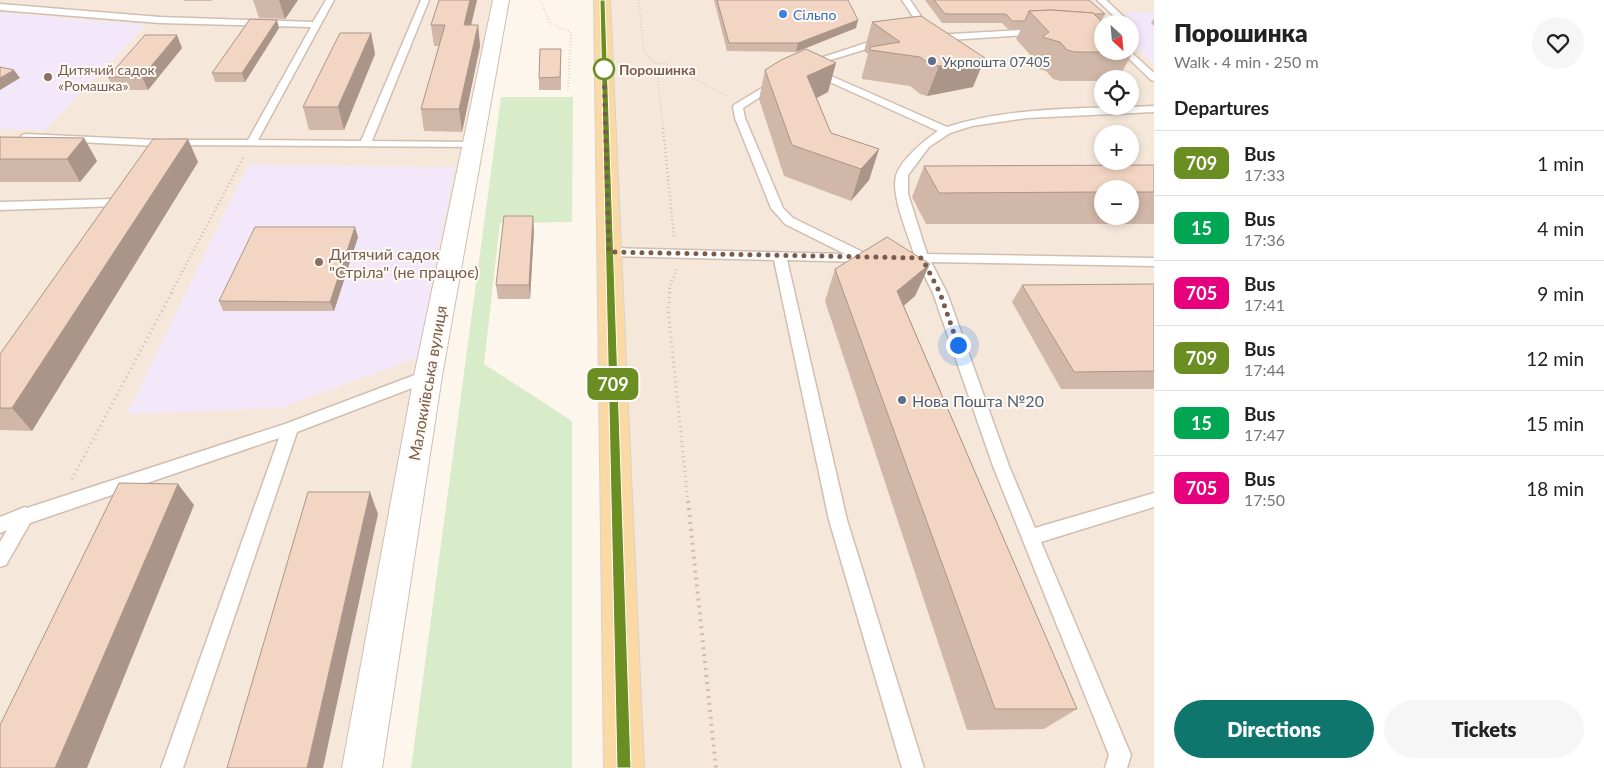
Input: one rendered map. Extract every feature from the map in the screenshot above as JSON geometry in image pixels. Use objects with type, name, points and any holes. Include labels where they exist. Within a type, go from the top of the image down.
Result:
[{"type":"main road","points":[[602,0],[624,768]]},
{"type":"street","name":"Малокиївська вулиця","points":[[362,768],[428,376],[501,0]]},
{"type":"lane","points":[[252,142],[330,0]]},
{"type":"lane","points":[[365,144],[425,0]]},
{"type":"lane","points":[[906,0],[922,22]]},
{"type":"lane","points":[[1101,0],[1118,15]]},
{"type":"lane","points":[[0,7],[74,9],[160,20],[316,24]]},
{"type":"lane","points":[[922,39],[1047,32]]},
{"type":"lane","points":[[609,252],[869,258],[789,221],[782,215],[777,208],[740,118],[738,107],[795,71],[869,45],[896,41]]},
{"type":"lane","points":[[1135,60],[1154,78]]},
{"type":"lane","points":[[795,71],[946,131]]},
{"type":"lane","points":[[1116,768],[1120,755],[1001,466],[940,293],[922,258],[902,194],[902,175],[925,145],[946,131],[970,122],[1001,117],[1154,109]]},
{"type":"lane","points":[[26,137],[156,143],[252,142],[472,145]]},
{"type":"lane","points":[[146,158],[156,143]]},
{"type":"lane","points":[[0,206],[117,199],[102,219]]},
{"type":"lane","points":[[779,255],[838,520],[912,768]]},
{"type":"lane","points":[[902,258],[1154,262]]},
{"type":"lane","points":[[0,525],[25,515],[291,428],[428,376]]},
{"type":"lane","points":[[172,768],[291,428]]},
{"type":"lane","points":[[1030,537],[1154,500]]},
{"type":"lane","points":[[0,559],[25,515]]},
{"type":"path","points":[[540,0],[551,24],[571,32],[568,91]]},
{"type":"path","points":[[639,0],[644,54],[656,62],[665,63],[742,104]]},
{"type":"path","points":[[656,62],[673,234],[678,243]]},
{"type":"path","points":[[60,504],[252,142]]},
{"type":"path","points":[[680,265],[670,286],[668,310],[716,768]]},
{"type":"shaded area","points":[[0,0],[501,0],[362,768],[0,768]]},
{"type":"shaded area","points":[[602,0],[1154,0],[1154,768],[624,768]]},
{"type":"shaded area","name":"Дитячий садок «Ромашка»","points":[[0,12],[146,25],[45,130],[0,129]]},
{"type":"shaded area","points":[[1131,12],[1154,12],[1154,65],[1139,51],[1139,15],[1125,15]]},
{"type":"shaded area","name":"Дитячий садок \"Стріла\" (не працює)","points":[[248,165],[455,167],[417,358],[280,408],[127,414]]},
{"type":"green space","points":[[501,97],[573,97],[572,222],[500,223],[484,364],[572,421],[572,768],[411,768]]},
{"type":"building","points":[[439,0],[470,0],[464,25],[478,25],[459,109],[421,109],[445,25],[431,25]]},
{"type":"building","name":"Сільпо","points":[[717,0],[848,0],[858,20],[798,43],[729,43]]},
{"type":"building","points":[[934,0],[1089,0],[1105,14],[1051,10],[1029,11],[1025,21],[1012,21],[1006,14],[945,14]]},
{"type":"building","points":[[1051,10],[1093,13],[1095,15],[1094,52],[1067,50],[1060,42],[1042,37],[1049,32],[1029,11]]},
{"type":"building","points":[[921,16],[985,58],[939,66],[931,65],[920,57],[870,50],[870,47],[900,42],[872,22]]},
{"type":"building","points":[[250,19],[277,20],[242,73],[212,73]]},
{"type":"building","points":[[340,33],[371,33],[338,107],[303,107]]},
{"type":"building","points":[[145,35],[177,35],[142,77],[108,77]]},
{"type":"building","points":[[540,49],[561,49],[560,77],[539,78]]},
{"type":"building","points":[[806,49],[836,63],[807,76],[831,133],[879,149],[861,169],[792,145],[765,70],[781,60]]},
{"type":"building","points":[[0,67],[14,70],[0,78]]},
{"type":"building","points":[[0,137],[84,138],[67,159],[0,159]]},
{"type":"building","points":[[153,139],[188,139],[12,408],[0,408],[0,354]]},
{"type":"building","points":[[1094,165],[1094,170],[1139,170],[1139,165],[1154,165],[1154,192],[1139,192],[1139,180],[1094,180],[1094,192],[939,193],[924,166]]},
{"type":"building","points":[[504,216],[533,216],[529,285],[496,285]]},
{"type":"building","points":[[255,227],[355,227],[330,302],[219,301]]},
{"type":"building","points":[[887,237],[930,264],[897,291],[1077,709],[995,709],[835,269]]},
{"type":"building","points":[[1154,284],[1154,371],[1074,372],[1022,285]]},
{"type":"building","points":[[119,483],[178,484],[55,768],[0,768],[0,725]]},
{"type":"building","points":[[308,492],[370,492],[307,768],[227,768]]},
{"type":"bus line","name":"709","points":[[602,0],[624,768]]},
{"type":"place","name":"Сільпо","points":[[783,14]]},
{"type":"place","name":"Укрпошта 07405","points":[[932,61]]},
{"type":"place","name":"Порошинка","points":[[604,69]]},
{"type":"place","name":"Дитячий садок «Ромашка»","points":[[48,77]]},
{"type":"place","name":"Дитячий садок \"Стріла\" (не працює)","points":[[319,262]]},
{"type":"place","name":"Нова Пошта №20","points":[[902,400]]},
{"type":"route","points":[[604,69],[609,252],[922,258],[940,293],[958,345]]}]
